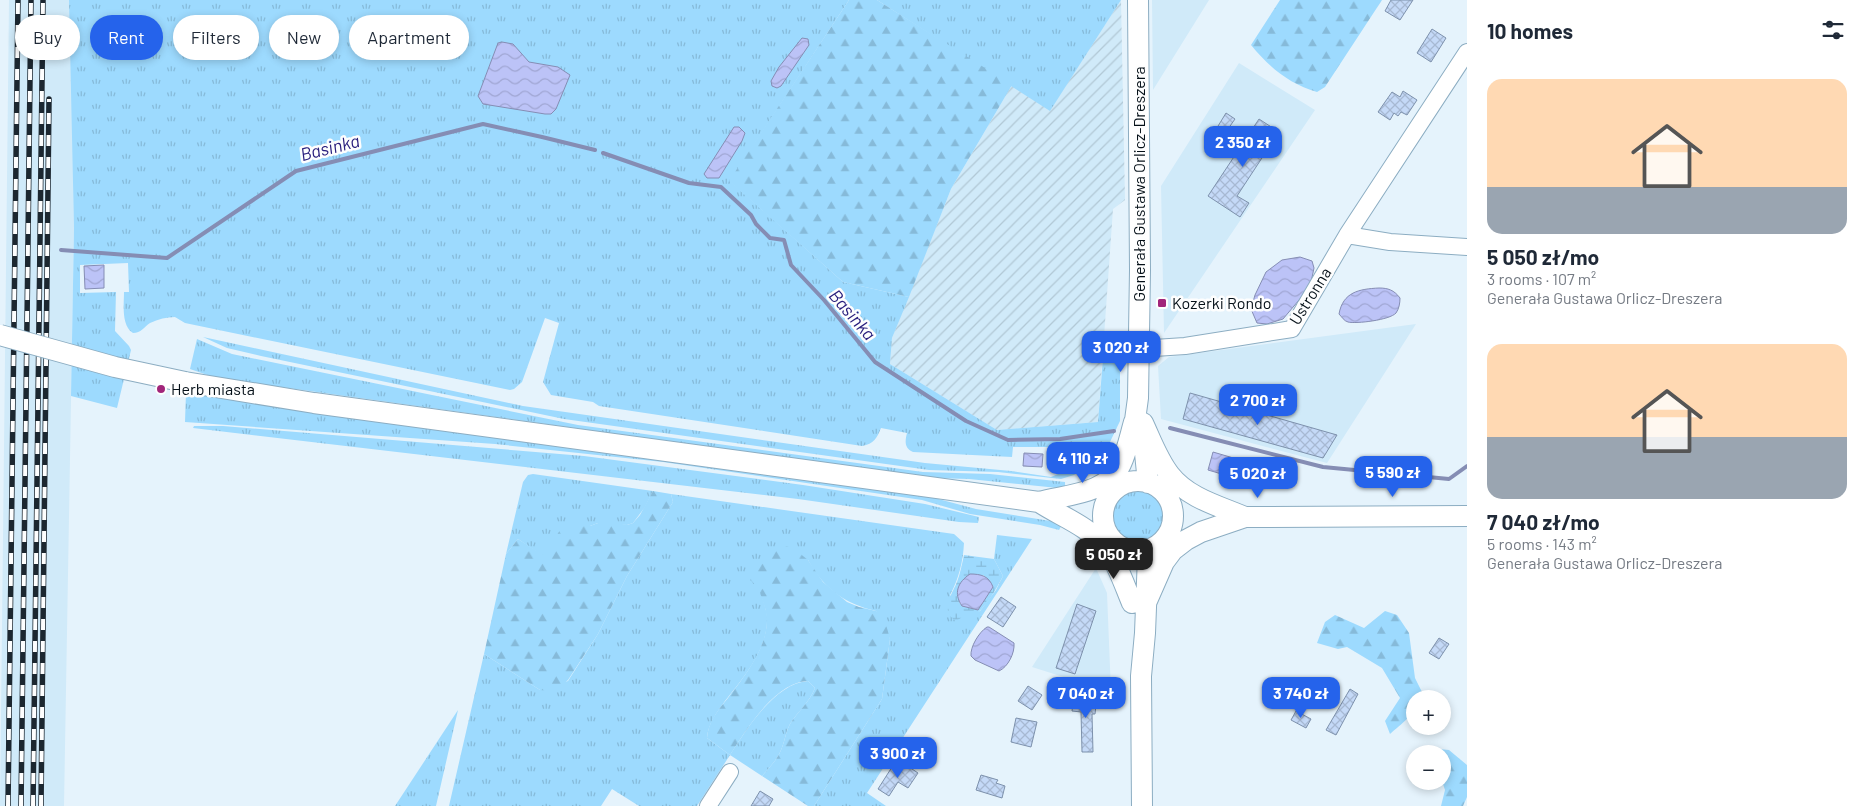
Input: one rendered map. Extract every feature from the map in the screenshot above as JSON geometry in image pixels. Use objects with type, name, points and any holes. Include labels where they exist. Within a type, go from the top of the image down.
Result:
[{"type":"main road","name":"Generała Gustawa Orlicz-Dreszera","points":[[1138,0],[1140,270],[1138,422],[1148,483]]},
{"type":"main road","points":[[0,335],[89,360],[185,382],[314,403],[1051,504],[1102,501],[1117,489],[1136,481],[1148,483],[1158,488],[1176,502],[1236,516]]},
{"type":"main road","name":"Generała Gustawa Orlicz-Dreszera","points":[[1117,489],[1126,479],[1138,422]]},
{"type":"main road","points":[[1051,504],[1086,492],[1105,483],[1113,476],[1120,465],[1138,422]]},
{"type":"main road","points":[[1138,422],[1170,476],[1201,499],[1236,516]]},
{"type":"main road","points":[[1105,527],[1104,510],[1117,489]]},
{"type":"main road","points":[[1051,504],[1099,522],[1118,544],[1127,550],[1139,551],[1150,549],[1164,539],[1169,532],[1173,513],[1166,495]]},
{"type":"main road","points":[[1051,504],[1093,535],[1104,546],[1139,603]]},
{"type":"main road","points":[[1139,603],[1164,562],[1174,550],[1186,540],[1236,516]]},
{"type":"main road","points":[[1169,532],[1185,524],[1236,516],[1467,516]]},
{"type":"main road","points":[[1142,806],[1141,676],[1133,634],[1150,549]]},
{"type":"main road","points":[[1127,550],[1139,603]]},
{"type":"street","points":[[1467,52],[1347,235],[1390,242],[1467,247]]},
{"type":"street","name":"Ustronna","points":[[1138,349],[1185,346],[1292,329],[1347,235]]},
{"type":"street","points":[[708,806],[730,772]]},
{"type":"shaded area","points":[[9,0],[71,0],[71,15],[15,15],[15,60],[72,60],[74,228],[64,806],[0,806]]},
{"type":"shaded area","points":[[1121,0],[1125,200],[1113,209],[1098,422],[997,430],[890,364],[892,338],[951,189],[1012,85],[1050,110]]},
{"type":"shaded area","points":[[1152,0],[1209,0],[1153,90]]},
{"type":"shaded area","points":[[1239,63],[1315,110],[1164,333],[1161,186]]},
{"type":"shaded area","points":[[1416,324],[1327,463],[1161,419],[1158,366],[1169,357]]},
{"type":"shaded area","points":[[1096,568],[1107,593],[1111,692],[1032,667]]},
{"type":"green space","points":[[69,0],[849,0],[730,181],[843,282],[909,297],[892,338],[890,364],[997,430],[1098,422],[1103,357],[1120,355],[1120,421],[1106,448],[1074,475],[1061,479],[998,472],[929,470],[564,419],[261,356],[227,348],[203,337],[523,406],[925,463],[1011,471],[1051,477],[1065,471],[1067,447],[1013,447],[1012,457],[913,452],[906,444],[907,433],[881,428],[875,440],[862,446],[599,406],[593,402],[551,395],[543,382],[559,323],[545,318],[522,382],[510,390],[185,323],[175,317],[156,320],[140,331],[133,333],[127,325],[124,314],[124,292],[129,292],[128,263],[80,265],[80,293],[116,292],[115,331],[131,350],[117,408],[71,396],[74,228],[70,60],[80,60],[80,15],[69,15]]},
{"type":"green space","points":[[849,0],[877,0],[1012,85],[951,189],[909,297],[843,282],[729,181]]},
{"type":"green space","points":[[877,0],[1121,0],[1050,111]]},
{"type":"green space","points":[[1280,0],[1382,0],[1325,87],[1317,92],[1307,89],[1280,74],[1251,45]]},
{"type":"green space","points":[[197,339],[232,354],[578,425],[923,472],[990,474],[1065,482],[1065,487],[1058,488],[969,479],[932,478],[216,378],[190,369]]},
{"type":"green space","points":[[186,392],[927,496],[976,509],[1063,523],[1059,530],[1040,525],[970,514],[922,500],[663,462],[495,444],[185,422]]},
{"type":"green space","points":[[194,426],[223,426],[584,456],[803,485],[925,504],[979,517],[978,523],[959,522],[798,499],[193,428]]},
{"type":"green space","points":[[533,474],[653,491],[645,507],[633,523],[627,525],[598,523],[578,527],[543,556],[518,539],[506,554],[523,482],[528,475]]},
{"type":"green space","points":[[1138,490],[1148,492],[1156,498],[1162,506],[1164,516],[1162,526],[1156,534],[1148,540],[1138,542],[1128,540],[1120,534],[1114,526],[1112,516],[1114,506],[1120,498],[1128,492]]},
{"type":"green space","points":[[653,491],[671,494],[673,502],[627,576],[598,634],[568,680],[558,689],[550,691],[540,690],[484,654],[506,554],[518,539],[543,555],[563,526],[590,526],[598,523],[612,522],[627,525],[633,523],[640,515]]},
{"type":"green space","points":[[671,494],[954,534],[964,543],[960,570],[950,595],[964,616],[980,611],[996,590],[1003,576],[994,559],[997,535],[1032,539],[867,793],[886,806],[814,806],[882,699],[890,639],[876,611],[854,604],[828,587],[808,560],[759,586],[767,616],[767,628],[764,639],[754,662],[719,709],[711,723],[707,738],[730,755],[697,806],[639,806],[612,789],[601,806],[449,806],[484,654],[540,690],[568,681],[598,634],[627,576],[673,502]]},
{"type":"green space","points":[[787,546],[808,560],[823,582],[847,602],[876,611],[884,617],[890,639],[882,699],[814,806],[808,806],[762,776],[777,757],[790,724],[813,693],[815,688],[808,681],[796,683],[784,689],[773,698],[753,721],[730,755],[707,738],[714,716],[749,670],[761,647],[767,624],[766,612],[759,590],[750,580],[771,548]]},
{"type":"green space","points":[[964,555],[994,559],[1003,576],[981,609],[971,618],[964,616],[956,621],[949,613],[948,603],[958,579]],"holes":[[[983,575],[990,581],[993,587],[978,610],[962,606],[959,602]]]},
{"type":"green space","points":[[1385,611],[1397,615],[1409,633],[1415,678],[1421,690],[1406,690],[1406,720],[1390,734],[1385,721],[1400,698],[1382,668],[1347,647],[1338,649],[1317,643],[1325,622],[1335,615],[1364,628]]},
{"type":"green space","points":[[808,681],[815,688],[810,698],[790,724],[782,747],[773,764],[762,776],[730,755],[753,721],[784,690]]},
{"type":"green space","points":[[458,710],[436,806],[395,806]]},
{"type":"green space","points":[[1451,752],[1467,765],[1467,797],[1463,806],[1441,806],[1445,790],[1451,790]]},
{"type":"water","points":[[802,38],[808,39],[809,45],[781,86],[777,88],[772,86],[771,81],[779,67]]},
{"type":"water","points":[[498,43],[513,44],[529,62],[558,67],[570,75],[556,109],[551,114],[483,104],[478,96]]},
{"type":"water","points":[[734,127],[739,127],[745,133],[742,141],[719,178],[707,178],[704,174]]},
{"type":"water","points":[[1300,257],[1312,261],[1314,268],[1310,287],[1283,319],[1267,324],[1257,323],[1251,309],[1255,295],[1266,272],[1282,260]]},
{"type":"water","points":[[104,265],[104,288],[85,289],[84,266]]},
{"type":"water","points":[[1379,288],[1391,290],[1400,298],[1398,310],[1393,315],[1373,321],[1348,322],[1339,314],[1348,296],[1365,289]]},
{"type":"water","points":[[1213,452],[1247,462],[1242,480],[1208,470]]},
{"type":"water","points":[[1024,453],[1043,454],[1042,467],[1023,466]]},
{"type":"water","points":[[970,574],[984,576],[993,587],[978,610],[962,606],[958,597],[957,592],[960,584]]},
{"type":"water","points":[[987,627],[1014,643],[1010,659],[999,671],[975,660],[971,656],[976,640]]},
{"type":"building","points":[[1391,0],[1413,0],[1400,20],[1385,11]]},
{"type":"building","points":[[1432,29],[1446,38],[1431,62],[1417,53]]},
{"type":"building","points":[[1403,91],[1417,100],[1407,115],[1401,112],[1398,116],[1394,113],[1390,120],[1378,112],[1392,92],[1400,97]]},
{"type":"building","points":[[1226,113],[1235,119],[1223,136],[1215,131]]},
{"type":"building","points":[[1259,119],[1279,132],[1237,196],[1249,203],[1240,217],[1208,196]]},
{"type":"building","points":[[1190,393],[1337,435],[1323,458],[1183,419]]},
{"type":"building","points":[[1001,597],[1016,607],[1003,627],[987,617]]},
{"type":"building","points":[[1077,604],[1096,611],[1075,674],[1056,668]]},
{"type":"building","points":[[1439,638],[1449,644],[1439,659],[1429,653]]},
{"type":"building","points":[[1028,686],[1042,695],[1032,710],[1018,701]]},
{"type":"building","points":[[1350,689],[1358,694],[1336,735],[1326,730]]},
{"type":"building","points":[[1074,694],[1097,697],[1095,714],[1092,714],[1093,752],[1082,752],[1081,712],[1072,711]]},
{"type":"building","points":[[1296,711],[1311,719],[1306,728],[1291,720]]},
{"type":"building","points":[[1016,718],[1037,722],[1031,747],[1011,742]]},
{"type":"building","points":[[903,763],[918,773],[908,788],[898,782],[889,796],[878,789],[892,767],[898,771]]},
{"type":"building","points":[[981,775],[998,780],[996,783],[1005,786],[1002,798],[976,790]]},
{"type":"building","points":[[760,791],[773,799],[769,806],[751,806]]},
{"type":"waterway","name":"Basinka","points":[[61,250],[167,258],[296,171],[483,124],[595,150]]},
{"type":"waterway","name":"Basinka","points":[[603,153],[689,183],[721,187],[751,215],[756,224],[770,238],[784,240],[791,265],[824,300],[875,362],[966,421],[1008,440],[1060,439],[1114,431]]},
{"type":"waterway","name":"Basinka","points":[[1170,428],[1323,467],[1449,479],[1467,466]]},
{"type":"railway","points":[[8,806],[18,0]]},
{"type":"railway","points":[[21,806],[31,0]]},
{"type":"railway","points":[[33,806],[43,0]]},
{"type":"railway","points":[[41,806],[49,99]]},
{"type":"place","name":"Kozerki Rondo","points":[[1162,303]]},
{"type":"place","name":"Herb miasta","points":[[161,389]]}]
